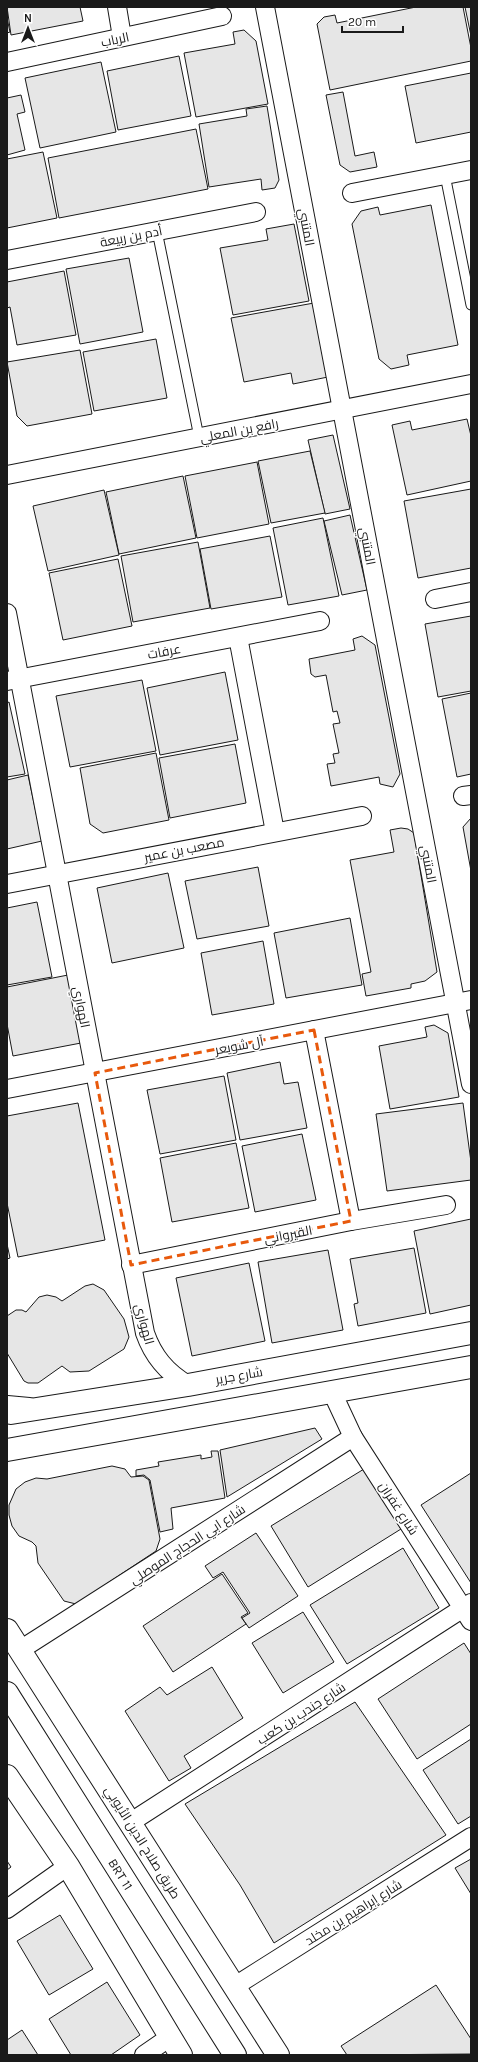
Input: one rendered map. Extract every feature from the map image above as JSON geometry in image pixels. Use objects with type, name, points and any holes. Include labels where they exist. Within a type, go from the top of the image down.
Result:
[{"type":"main road","name":"شارع جرير","points":[[7,1414],[188,1385],[471,1333]]},
{"type":"main road","points":[[7,1450],[471,1367]]},
{"type":"main road","points":[[7,1407],[29,1410]]},
{"type":"main road","points":[[7,1462],[34,1445]]},
{"type":"main road","name":"طريق صلاح الدين الأيوبي","points":[[7,1630],[131,1822],[278,2055]]},
{"type":"main road","name":"BRT 11","points":[[7,1693],[235,2055]]},
{"type":"main road","points":[[7,1776],[68,1866],[176,2046]]},
{"type":"street","points":[[117,7],[122,37]]},
{"type":"street","name":"المتنبي","points":[[265,7],[342,409],[463,1001],[471,1084]]},
{"type":"street","name":"الرباب","points":[[7,62],[222,16]]},
{"type":"street","points":[[352,193],[471,170]]},
{"type":"street","name":"أدم بن ربيعة","points":[[7,260],[256,212]]},
{"type":"street","name":"رافع بن المعلي","points":[[7,475],[471,384]]},
{"type":"street","points":[[435,599],[471,592]]},
{"type":"street","name":"الهواري","points":[[7,613],[13,680],[57,873],[131,1265],[149,1344],[161,1363],[169,1372],[188,1385]]},
{"type":"street","name":"عرفات","points":[[13,680],[320,621]]},
{"type":"street","points":[[238,637],[275,832]]},
{"type":"street","name":"مصعب بن عمير","points":[[7,884],[57,873],[362,816]]},
{"type":"street","name":"آل شويعر","points":[[7,1089],[463,1001]]},
{"type":"street","points":[[314,1030],[351,1221]]},
{"type":"street","name":"القيرواني","points":[[131,1265],[351,1221],[446,1205]]},
{"type":"street","name":"شارع غفران","points":[[332,1392],[353,1437],[468,1611]]},
{"type":"street","name":"شارع ابي الحجاج الموصلي","points":[[20,1650],[353,1437]]},
{"type":"street","name":"شارع جندب بن كعب","points":[[131,1822],[468,1611]]},
{"type":"street","name":"شارع إبراهيم بن مخلد","points":[[235,1986],[471,1837]]},
{"type":"street","points":[[7,1909],[68,1866]]},
{"type":"street","points":[[144,2055],[176,2046]]},
{"type":"lane","points":[[445,175],[471,305]]},
{"type":"lane","points":[[157,231],[199,437]]},
{"type":"highlighted area","points":[[314,1030],[351,1221],[131,1265],[95,1073]]},
{"type":"building","points":[[7,7],[80,7],[83,21],[11,35]]},
{"type":"building","points":[[416,7],[463,7],[471,48],[471,61],[330,90],[317,24],[324,17],[335,15],[337,23]]},
{"type":"building","points":[[465,7],[471,7],[471,36]]},
{"type":"building","points":[[7,18],[10,32],[7,33]]},
{"type":"building","points":[[244,30],[256,41],[268,104],[196,117],[184,53],[235,44],[233,32]]},
{"type":"building","points":[[179,56],[191,116],[118,130],[107,71]]},
{"type":"building","points":[[101,62],[116,132],[40,148],[25,78]]},
{"type":"building","points":[[471,73],[471,132],[416,143],[405,86]]},
{"type":"building","points":[[343,92],[355,156],[374,152],[377,167],[350,172],[340,165],[326,95]]},
{"type":"building","points":[[21,95],[25,112],[17,114],[25,150],[7,155],[7,98]]},
{"type":"building","points":[[267,106],[279,180],[275,188],[262,190],[261,179],[209,187],[199,124],[247,116],[246,109]]},
{"type":"building","points":[[196,129],[208,189],[59,218],[48,158]]},
{"type":"building","points":[[43,152],[57,218],[7,228],[7,159]]},
{"type":"building","points":[[431,205],[458,345],[407,355],[409,365],[391,369],[379,359],[352,224],[361,211],[378,207],[380,215]]},
{"type":"building","points":[[294,224],[309,301],[233,315],[220,248],[268,240],[266,229]]},
{"type":"building","points":[[129,258],[143,332],[80,344],[66,269]]},
{"type":"building","points":[[64,271],[76,335],[17,345],[10,307],[7,308],[7,282]]},
{"type":"building","points":[[314,303],[328,377],[293,384],[291,373],[244,382],[231,318]]},
{"type":"building","points":[[156,339],[167,398],[94,411],[83,352]]},
{"type":"building","points":[[80,350],[92,414],[27,426],[17,416],[7,362]]},
{"type":"building","points":[[467,419],[471,436],[471,481],[407,495],[392,425],[410,421],[412,430]]},
{"type":"building","points":[[333,435],[350,509],[325,514],[308,440]]},
{"type":"building","points":[[310,451],[325,513],[271,523],[258,461]]},
{"type":"building","points":[[257,462],[269,524],[197,538],[185,476]]},
{"type":"building","points":[[183,476],[196,538],[119,554],[106,492]]},
{"type":"building","points":[[471,489],[471,568],[418,578],[404,501]]},
{"type":"building","points":[[104,490],[119,555],[48,571],[33,506]]},
{"type":"building","points":[[350,515],[367,590],[342,595],[324,521]]},
{"type":"building","points":[[323,518],[339,596],[288,605],[273,528]]},
{"type":"building","points":[[270,536],[282,597],[211,609],[200,549]]},
{"type":"building","points":[[198,542],[210,608],[133,622],[121,556]]},
{"type":"building","points":[[118,559],[132,626],[63,640],[49,573]]},
{"type":"building","points":[[471,616],[471,691],[438,697],[425,624]]},
{"type":"building","points":[[362,636],[375,645],[400,774],[393,787],[380,784],[379,777],[331,786],[327,764],[335,763],[333,754],[339,753],[333,724],[340,723],[337,711],[333,712],[326,675],[315,677],[311,674],[309,659],[355,650],[353,639]]},
{"type":"building","points":[[225,672],[238,740],[160,755],[147,688]]},
{"type":"building","points":[[142,680],[156,751],[70,767],[56,696]]},
{"type":"building","points":[[471,693],[471,774],[457,777],[442,699]]},
{"type":"building","points":[[9,702],[25,774],[7,777],[7,703]]},
{"type":"building","points":[[235,744],[246,803],[170,818],[159,758]]},
{"type":"building","points":[[156,753],[169,820],[103,833],[90,824],[80,768]]},
{"type":"building","points":[[28,775],[42,841],[7,849],[7,780]]},
{"type":"building","points":[[471,818],[471,871],[463,827]]},
{"type":"building","points":[[401,828],[408,829],[414,833],[437,972],[425,981],[411,984],[411,988],[366,996],[362,974],[371,972],[350,860],[394,852],[390,830]]},
{"type":"building","points":[[258,867],[269,926],[197,939],[185,881]]},
{"type":"building","points":[[168,873],[184,948],[112,963],[97,888]]},
{"type":"building","points":[[37,902],[52,977],[7,985],[7,908]]},
{"type":"building","points":[[350,918],[362,985],[286,998],[274,933]]},
{"type":"building","points":[[263,941],[274,1004],[212,1015],[201,953]]},
{"type":"building","points":[[68,975],[81,1043],[13,1056],[7,1024],[7,987]]},
{"type":"building","points":[[434,1025],[448,1033],[459,1097],[390,1109],[379,1046],[427,1037],[425,1027]]},
{"type":"building","points":[[280,1062],[284,1084],[298,1082],[307,1128],[240,1140],[227,1073]]},
{"type":"building","points":[[224,1076],[236,1140],[160,1154],[147,1090]]},
{"type":"building","points":[[78,1103],[105,1240],[18,1257],[7,1203],[7,1116]]},
{"type":"building","points":[[463,1103],[471,1162],[471,1180],[387,1191],[376,1114]]},
{"type":"building","points":[[302,1134],[316,1200],[255,1212],[242,1146]]},
{"type":"building","points":[[236,1143],[249,1208],[172,1222],[160,1158]]},
{"type":"building","points":[[471,1219],[471,1305],[430,1314],[414,1231]]},
{"type":"building","points":[[7,1244],[10,1258],[7,1259]]},
{"type":"building","points":[[414,1248],[426,1313],[358,1326],[354,1304],[358,1303],[350,1259]]},
{"type":"building","points":[[328,1250],[343,1330],[272,1343],[258,1262]]},
{"type":"building","points":[[249,1263],[265,1341],[192,1356],[176,1278]]},
{"type":"building","points":[[93,1284],[104,1290],[124,1319],[129,1337],[124,1349],[89,1371],[70,1372],[62,1366],[38,1383],[28,1383],[24,1381],[7,1353],[7,1316],[16,1310],[26,1312],[39,1297],[47,1295],[56,1297],[62,1301],[85,1286]]},
{"type":"building","points":[[315,1428],[322,1439],[227,1497],[220,1450]]},
{"type":"building","points":[[211,1451],[218,1451],[225,1498],[171,1508],[173,1529],[160,1532],[150,1480],[144,1475],[136,1476],[136,1470],[159,1466],[158,1462],[201,1455],[201,1459],[212,1457]]},
{"type":"building","points":[[112,1466],[125,1469],[131,1477],[143,1476],[149,1480],[160,1539],[156,1551],[76,1604],[64,1601],[38,1563],[36,1546],[32,1542],[19,1536],[12,1526],[9,1515],[9,1505],[16,1489],[25,1482],[36,1478],[47,1479]]},
{"type":"building","points":[[364,1469],[401,1529],[308,1587],[271,1526]]},
{"type":"building","points":[[471,1473],[471,1583],[421,1505]]},
{"type":"building","points":[[256,1533],[298,1596],[249,1628],[242,1618],[250,1613],[223,1572],[213,1578],[205,1566]]},
{"type":"building","points":[[403,1548],[439,1608],[347,1664],[310,1605]]},
{"type":"building","points":[[222,1574],[248,1613],[241,1617],[246,1624],[173,1672],[143,1626]]},
{"type":"building","points":[[303,1612],[334,1662],[283,1693],[252,1643]]},
{"type":"building","points":[[464,1643],[471,1654],[471,1724],[417,1759],[378,1699]]},
{"type":"building","points":[[212,1667],[243,1718],[184,1756],[191,1768],[169,1781],[125,1711],[160,1687],[167,1695]]},
{"type":"building","points":[[355,1702],[446,1835],[274,1943],[240,1885],[185,1804]]},
{"type":"building","points":[[471,1739],[471,1816],[458,1824],[423,1770]]},
{"type":"building","points":[[471,1859],[471,1894],[455,1868]]},
{"type":"building","points":[[7,1861],[11,1867],[7,1870]]},
{"type":"building","points":[[60,1915],[93,1969],[49,1995],[17,1941]]},
{"type":"building","points":[[107,1982],[140,2035],[111,2055],[71,2055],[49,2019]]},
{"type":"building","points":[[436,1985],[471,2039],[471,2054],[347,2055],[341,2046]]},
{"type":"building","points":[[22,2030],[38,2055],[7,2055],[7,2040]]}]
